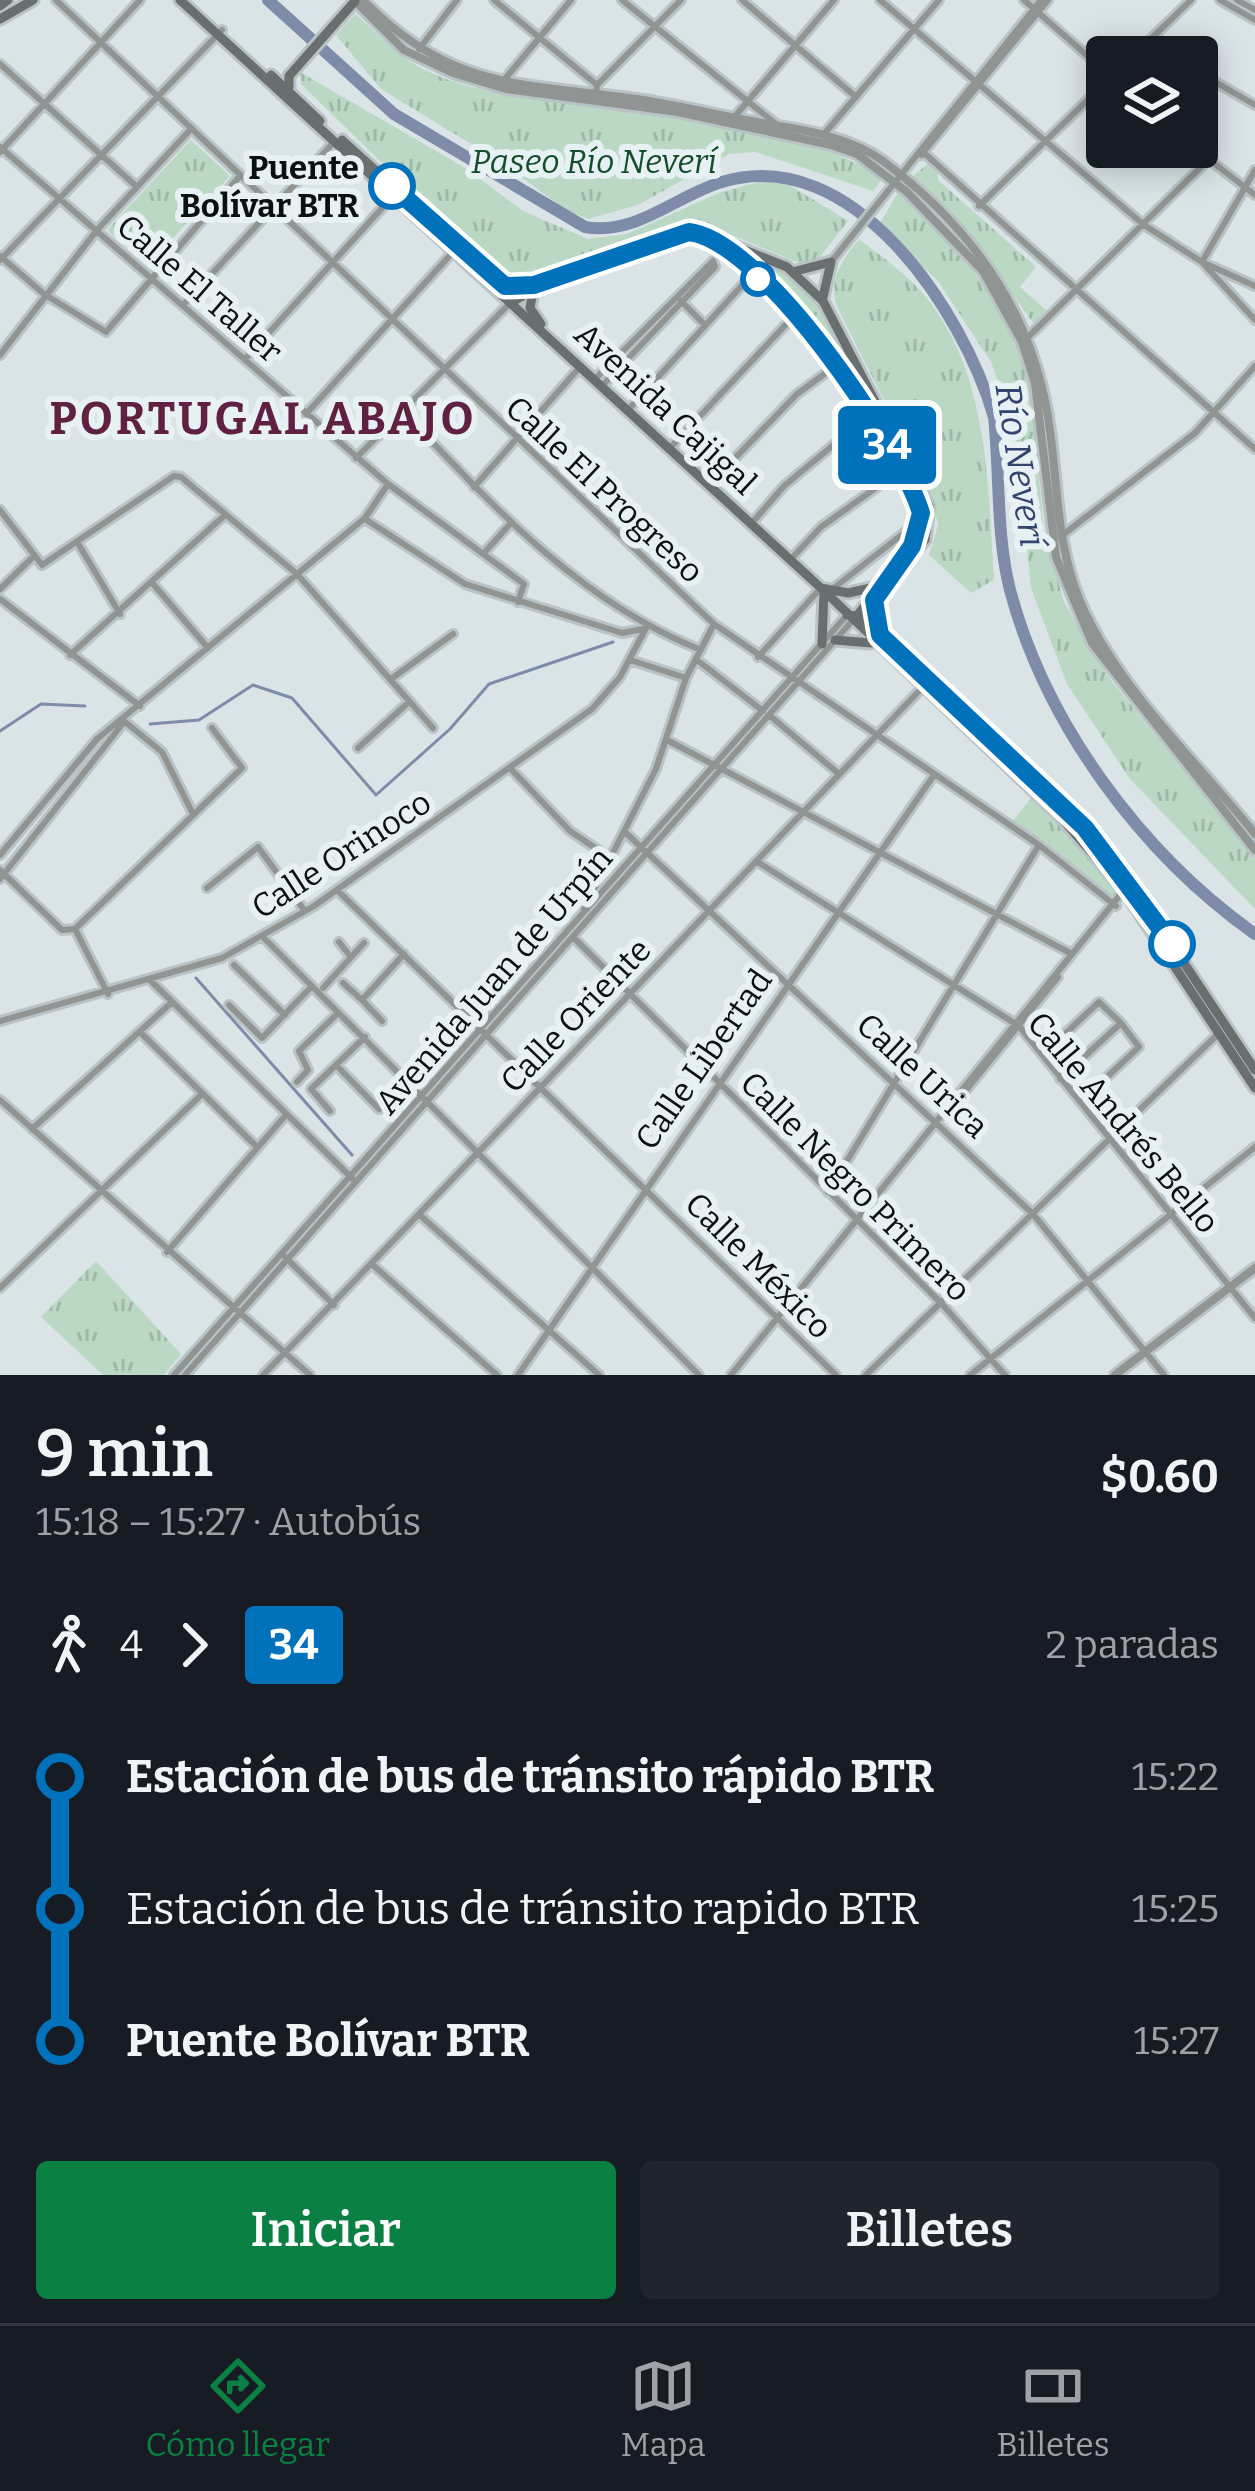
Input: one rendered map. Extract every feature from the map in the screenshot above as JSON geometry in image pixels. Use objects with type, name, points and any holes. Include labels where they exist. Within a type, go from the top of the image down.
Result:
[{"type":"main road","points":[[0,6],[8,0]]},
{"type":"main road","points":[[0,19],[32,0]]},
{"type":"main road","name":"Avenida Cajigal","points":[[184,0],[499,282],[519,287],[540,284]]},
{"type":"main road","points":[[300,100],[287,80],[357,0]]},
{"type":"main road","name":"Avenida Cajigal","points":[[220,32],[883,644]]},
{"type":"main road","points":[[510,303],[540,284],[684,233],[710,236],[795,271],[823,301],[929,506],[925,540],[852,617]]},
{"type":"main road","points":[[710,236],[795,315],[838,364],[902,470],[921,520],[901,565]]},
{"type":"main road","points":[[795,271],[831,262],[823,301]]},
{"type":"main road","points":[[540,284],[530,308],[569,356]]},
{"type":"main road","points":[[822,644],[825,590],[881,588]]},
{"type":"main road","points":[[881,588],[873,618],[883,644],[922,688],[1058,814],[1125,891],[1255,1088]]},
{"type":"main road","points":[[835,640],[883,644],[1100,844],[1255,1070]]},
{"type":"street","name":"Calle El Progreso","points":[[56,0],[715,624],[792,682],[1039,844],[1114,904]]},
{"type":"street","points":[[1,150],[140,0]]},
{"type":"street","points":[[357,0],[417,54],[500,85],[596,93],[822,139]]},
{"type":"street","points":[[417,54],[457,0]]},
{"type":"street","points":[[494,0],[596,93]]},
{"type":"street","points":[[500,85],[571,0]]},
{"type":"street","points":[[622,0],[779,126]]},
{"type":"street","points":[[596,93],[681,0]]},
{"type":"street","points":[[742,0],[856,97]]},
{"type":"street","points":[[732,121],[834,0]]},
{"type":"street","points":[[880,0],[1144,224],[1202,262],[1255,286]]},
{"type":"street","points":[[822,139],[939,0]]},
{"type":"street","points":[[1024,0],[1086,57]]},
{"type":"street","points":[[831,262],[1045,0]]},
{"type":"street","points":[[1154,36],[1191,0]]},
{"type":"street","points":[[1220,0],[1255,20]]},
{"type":"street","points":[[1237,0],[1255,10]]},
{"type":"street","points":[[220,32],[103,158],[0,258],[44,295],[106,332],[148,276],[240,176]]},
{"type":"street","points":[[0,64],[136,187]]},
{"type":"street","points":[[898,179],[977,82]]},
{"type":"street","points":[[1218,84],[1255,105]]},
{"type":"street","points":[[979,206],[1086,99]]},
{"type":"street","points":[[732,121],[779,126],[865,150],[993,272],[1026,340],[1046,398],[1057,538],[1069,596],[1092,643],[1255,850]]},
{"type":"street","points":[[0,355],[97,230],[192,128]]},
{"type":"street","points":[[183,305],[334,142]]},
{"type":"street","name":"Calle El Taller","points":[[1,150],[356,458],[524,584],[518,602]]},
{"type":"street","points":[[923,152],[1255,449]]},
{"type":"street","points":[[1026,340],[1200,168]]},
{"type":"street","points":[[1218,168],[1255,195]]},
{"type":"street","points":[[1202,262],[1255,170]]},
{"type":"street","points":[[245,359],[393,196]]},
{"type":"street","points":[[306,414],[453,251]]},
{"type":"street","points":[[713,261],[715,267],[598,382],[713,261]]},
{"type":"street","points":[[1202,262],[1255,320]]},
{"type":"street","points":[[628,410],[746,281]]},
{"type":"street","points":[[681,301],[705,325]]},
{"type":"street","points":[[356,458],[510,303]]},
{"type":"street","points":[[669,448],[795,315]]},
{"type":"street","points":[[709,485],[797,394],[838,364]]},
{"type":"street","points":[[474,487],[580,366]]},
{"type":"street","points":[[1057,538],[1216,414],[1255,367]]},
{"type":"street","points":[[401,409],[510,524],[646,628],[701,650]]},
{"type":"street","points":[[751,524],[784,486],[870,415]]},
{"type":"street","points":[[790,560],[821,526],[902,470]]},
{"type":"street","points":[[0,510],[42,566],[177,476],[296,574],[433,728]]},
{"type":"street","points":[[212,728],[244,764],[75,929],[62,930],[1,874],[124,721],[365,518],[388,484]]},
{"type":"street","points":[[70,655],[154,585],[225,515]]},
{"type":"street","points":[[365,518],[465,584],[622,633],[646,628]]},
{"type":"street","points":[[758,657],[825,590],[921,520]]},
{"type":"street","points":[[484,553],[510,524]]},
{"type":"street","points":[[1057,538],[1103,646],[1255,834]]},
{"type":"street","points":[[79,544],[120,614]]},
{"type":"street","points":[[0,589],[33,557]]},
{"type":"street","points":[[154,585],[208,648]]},
{"type":"street","points":[[0,599],[140,706]]},
{"type":"street","name":"Avenida Juan de Urpín","points":[[792,682],[852,617]]},
{"type":"street","name":"Avenida Juan de Urpín","points":[[174,1375],[426,1099],[822,644],[852,617]]},
{"type":"street","points":[[577,921],[613,860],[667,740],[686,678],[715,624]]},
{"type":"street","name":"Calle Orinoco","points":[[0,1021],[222,958],[305,911],[592,709],[631,660],[646,628]]},
{"type":"street","points":[[391,680],[453,634]]},
{"type":"street","points":[[631,660],[686,678]]},
{"type":"street","points":[[697,660],[839,774]]},
{"type":"street","name":"Calle Oriente","points":[[263,1375],[422,1217],[541,1084],[922,688]]},
{"type":"street","points":[[358,748],[410,702]]},
{"type":"street","points":[[124,721],[161,752],[194,814]]},
{"type":"street","points":[[0,855],[98,739],[124,721]]},
{"type":"street","points":[[667,740],[1074,954]]},
{"type":"street","points":[[510,768],[570,831],[613,860]]},
{"type":"street","name":"Calle Libertad","points":[[518,1375],[645,1185],[934,775]]},
{"type":"street","name":"Calle Urica","points":[[626,832],[1033,1214],[1163,1375]]},
{"type":"street","points":[[828,1192],[1039,844]]},
{"type":"street","points":[[207,887],[258,848],[305,911]]},
{"type":"street","name":"Avenida Juan de Urpín","points":[[570,935],[577,921],[646,850]]},
{"type":"street","name":"Calle Andrés Bello","points":[[756,861],[1017,1024],[1255,1318]]},
{"type":"street","name":"Calle México","points":[[337,890],[836,1375]]},
{"type":"street","points":[[731,1375],[1125,891]]},
{"type":"street","points":[[75,929],[108,994]]},
{"type":"street","points":[[262,935],[699,1375]]},
{"type":"street","name":"Calle Negro Primero","points":[[570,935],[941,1304],[1005,1375]]},
{"type":"street","points":[[339,942],[351,957]]},
{"type":"street","points":[[323,988],[364,944]]},
{"type":"street","points":[[362,1000],[404,954]]},
{"type":"street","points":[[234,965],[285,1015]]},
{"type":"street","points":[[151,981],[354,1180]]},
{"type":"street","points":[[343,983],[382,1021]]},
{"type":"street","points":[[229,1005],[262,1038],[312,986]]},
{"type":"street","points":[[32,1129],[172,1002]]},
{"type":"street","points":[[1052,1046],[1099,1002],[1121,1023],[1139,1047],[1089,1094]]},
{"type":"street","points":[[298,1082],[308,1070],[299,1051],[339,1011]]},
{"type":"street","points":[[1060,1079],[1121,1023]]},
{"type":"street","points":[[140,1032],[257,1147]]},
{"type":"street","points":[[866,1375],[1219,1033]]},
{"type":"street","points":[[330,1111],[311,1089],[365,1037]]},
{"type":"street","points":[[336,1065],[379,1109]]},
{"type":"street","points":[[0,1288],[202,1094]]},
{"type":"street","points":[[0,1100],[310,1375]]},
{"type":"street","points":[[167,1252],[285,1116]]},
{"type":"street","points":[[970,1375],[1255,1147]]},
{"type":"street","points":[[422,1217],[599,1375]]},
{"type":"street","points":[[285,1257],[334,1305]]},
{"type":"street","points":[[374,1266],[496,1375]]},
{"type":"street","points":[[1115,1375],[1255,1268]]},
{"type":"street","name":"Avenida Juan de Urpín","points":[[185,1375],[235,1313]]},
{"type":"green space","name":"Paseo Río Neverí","points":[[355,14],[404,57],[452,81],[521,97],[742,127],[820,148],[883,178],[873,191],[755,152],[729,154],[638,205],[588,219],[564,209],[507,166],[381,89],[336,35]]},
{"type":"green space","points":[[300,72],[467,169],[523,211],[588,239],[627,234],[721,192],[763,181],[791,186],[848,221],[816,262],[804,265],[702,223],[515,281],[502,275],[426,197],[421,201],[301,84]]},
{"type":"green space","points":[[191,140],[230,176],[147,266],[107,230]]},
{"type":"green space","points":[[930,162],[938,169],[938,180],[1036,267],[1020,287],[1048,312],[1034,324],[983,254],[915,183],[912,177]]},
{"type":"green space","points":[[898,192],[966,259],[1002,314],[1021,353],[1031,393],[1044,531],[1064,602],[1110,679],[1255,858],[1255,909],[1130,779],[1067,684],[1031,588],[1016,433],[991,362],[938,281],[878,227]]},
{"type":"green space","points":[[859,239],[922,292],[949,331],[964,364],[982,434],[994,580],[971,593],[929,555],[938,525],[931,493],[837,307],[836,279]]},
{"type":"green space","points":[[735,250],[783,273],[812,295],[856,372]]},
{"type":"green space","points":[[1033,796],[1119,890],[1113,897],[1012,822]]},
{"type":"green space","points":[[96,1261],[181,1354],[164,1375],[103,1375],[41,1317]]},
{"type":"waterway","name":"Río Neverí","points":[[268,0],[394,114],[585,227],[621,226],[722,182],[770,176],[815,187],[857,211],[896,245],[957,330],[994,417],[1000,526],[1010,590],[1048,689],[1074,737],[1137,826],[1214,902],[1255,934]]},
{"type":"waterway","points":[[150,724],[199,720],[253,685],[292,698],[376,795],[450,729],[489,684],[613,642]]},
{"type":"waterway","points":[[0,731],[41,704],[85,706]]},
{"type":"waterway","points":[[196,978],[352,1155]]},
{"type":"bus line","name":"34","points":[[392,186],[505,286],[534,285],[689,232],[710,236],[778,298],[847,375],[918,502],[920,528],[912,546],[874,600],[873,618],[880,635],[1085,828],[1131,883],[1172,944]]},
{"type":"place","name":"Puente Bolívar BTR","points":[[392,186]]},
{"type":"district","name":"PORTUGAL ABAJO","points":[[263,418]]}]
